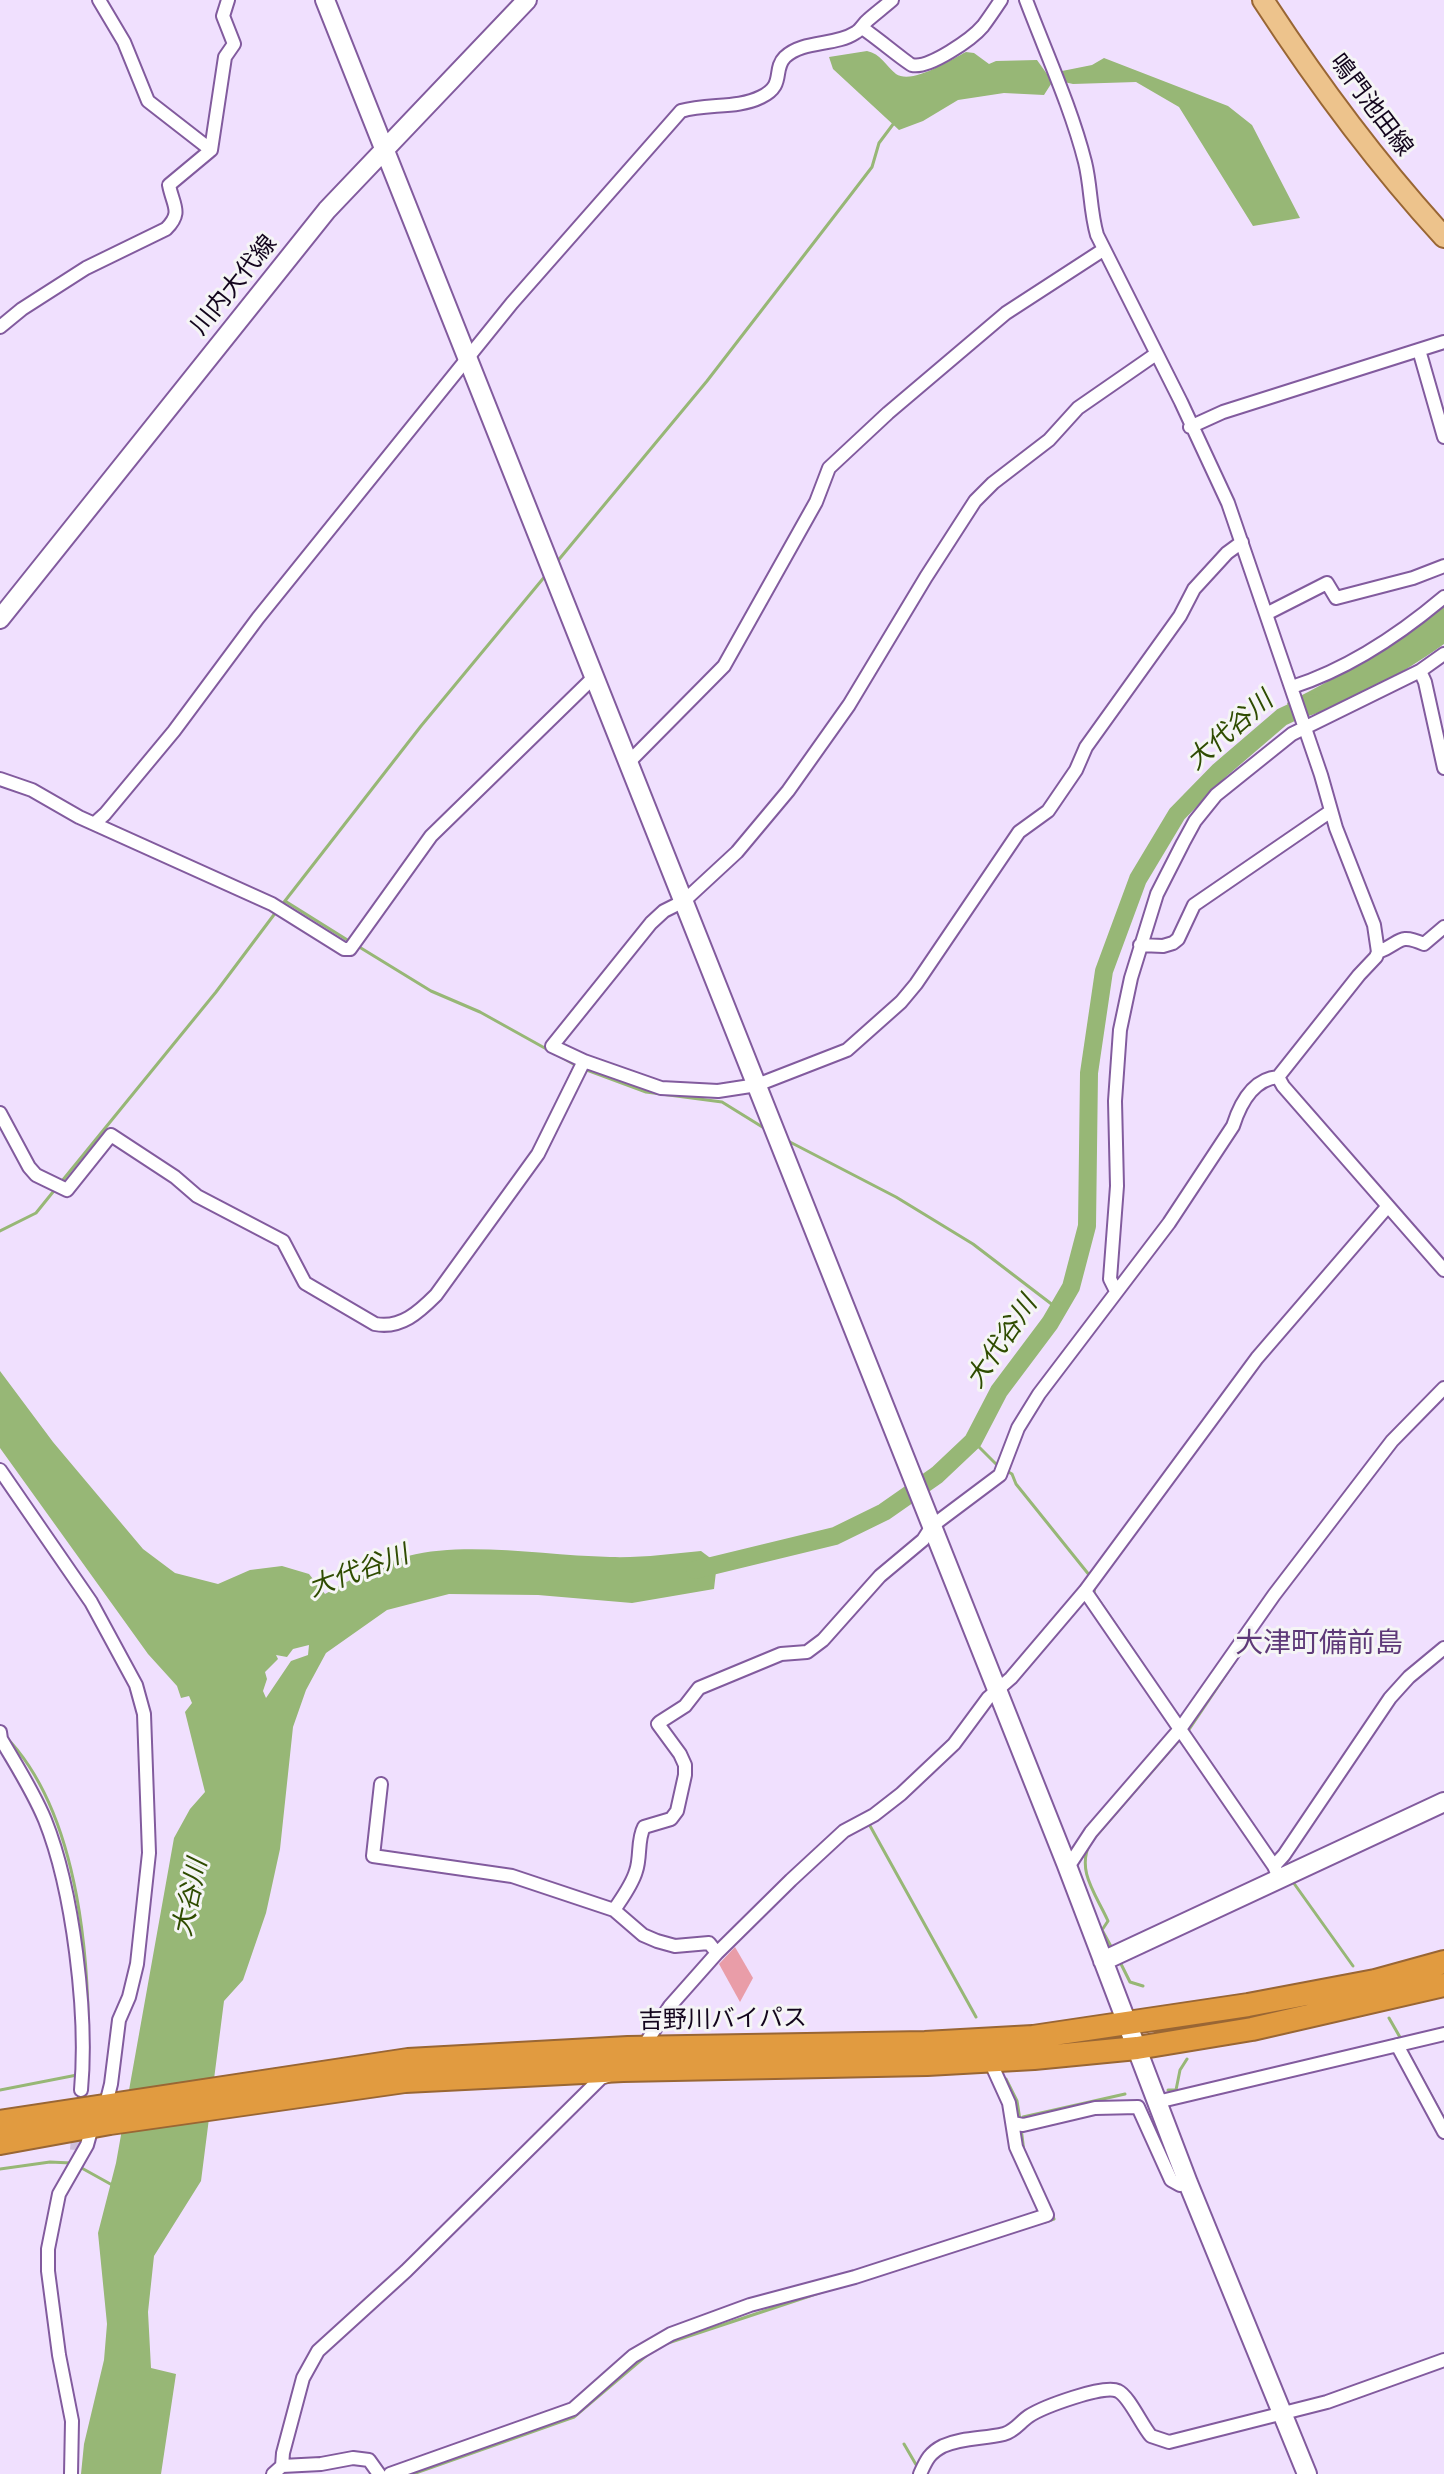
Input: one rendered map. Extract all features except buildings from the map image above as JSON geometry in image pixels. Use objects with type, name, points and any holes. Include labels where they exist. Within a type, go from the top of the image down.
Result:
[{"type":"highway","name":"吉野川バイパス","points":[[0,2122],[106,2114],[226,2096],[626,2059],[1033,2037],[1128,2025],[1375,1981],[1444,1962]]},
{"type":"highway","name":"吉野川バイパス","points":[[626,2059],[927,2064],[1137,2048],[1252,2029],[1444,1985]]},
{"type":"highway","name":"吉野川バイパス","points":[[0,2143],[106,2114]]},
{"type":"main road","name":"鳴門池田線","points":[[1263,0],[1291,43],[1402,192],[1444,237]]},
{"type":"street","points":[[99,0],[124,42],[148,101],[211,150]]},
{"type":"street","points":[[0,327],[75,274],[166,229],[175,220],[176,210],[169,185],[211,150],[225,57],[234,44],[223,16],[228,0]]},
{"type":"street","points":[[325,0],[1066,1863],[1188,2183],[1307,2474]]},
{"type":"street","name":"川内大代線","points":[[0,619],[327,210],[527,0]]},
{"type":"street","points":[[95,823],[174,731],[258,618],[536,274],[681,111],[759,98],[772,90],[786,57],[797,50],[842,39],[862,28],[892,0]]},
{"type":"street","points":[[862,28],[881,39],[909,65],[919,65],[971,38],[1001,0]]},
{"type":"street","points":[[614,1910],[636,1872],[640,1834],[644,1827],[671,1819],[677,1811],[685,1765],[658,1724],[685,1706],[699,1688],[781,1654],[807,1652],[823,1640],[880,1576],[923,1540],[930,1521],[1000,1475],[1018,1428],[1032,1405],[1169,1223],[1233,1126],[1238,1109],[1248,1093],[1268,1078],[1278,1077],[1378,952],[1374,925],[1331,811],[1228,503],[1103,250],[1094,225],[1088,175],[1078,138],[1026,0]]},
{"type":"street","points":[[629,762],[724,666],[816,502],[823,480],[838,459],[1006,313],[1103,250]]},
{"type":"street","points":[[1190,427],[1223,412],[1444,342]]},
{"type":"street","points":[[1419,350],[1444,437]]},
{"type":"street","points":[[1156,354],[1078,408],[1049,440],[993,483],[975,501],[849,705],[788,791],[737,852],[684,901],[664,911],[651,923],[552,1046],[584,1061],[661,1088],[718,1091],[757,1085],[847,1050],[901,1002],[916,984],[1019,832],[1048,811],[1076,770],[1086,747],[1180,616],[1194,589],[1227,553],[1242,542]]},
{"type":"street","points":[[1266,614],[1327,583],[1336,598],[1413,578],[1444,566]]},
{"type":"street","points":[[1293,691],[1365,653],[1419,618],[1444,597]]},
{"type":"street","points":[[1116,1291],[1110,1279],[1117,1186],[1117,1058],[1140,945],[1157,894],[1195,821],[1216,795],[1271,749],[1304,724],[1420,671],[1444,654]]},
{"type":"street","points":[[1420,671],[1444,768]]},
{"type":"street","points":[[0,779],[32,790],[79,817],[272,904],[344,949],[350,949],[431,836],[594,677]]},
{"type":"street","points":[[1140,945],[1173,943],[1194,905],[1331,811]]},
{"type":"street","points":[[1378,952],[1401,938],[1408,937],[1424,944],[1444,927]]},
{"type":"street","points":[[0,1113],[36,1175],[67,1190],[111,1135],[175,1177],[197,1196],[283,1241],[305,1283],[375,1324],[386,1326],[416,1315],[444,1284],[538,1154],[584,1061]]},
{"type":"street","points":[[1278,1077],[1444,1270]]},
{"type":"street","points":[[379,2474],[369,2460],[353,2458],[278,2470],[303,2378],[318,2351],[406,2271],[601,2078],[645,2044],[670,2006],[717,1953],[844,1831],[874,1815],[954,1744],[997,1689],[1011,1678],[1085,1591],[1257,1358],[1388,1206]]},
{"type":"street","points":[[1066,1863],[1072,1861],[1091,1832],[1180,1729],[1274,1595],[1392,1441],[1444,1388]]},
{"type":"street","points":[[0,1470],[91,1602],[136,1685],[146,1728],[150,1829],[137,1964],[117,2028],[106,2114],[59,2194],[48,2249],[59,2355],[72,2421],[71,2474]]},
{"type":"street","points":[[1085,1591],[1276,1872]]},
{"type":"street","points":[[1276,1872],[1284,1855],[1390,1698],[1409,1677],[1444,1648]]},
{"type":"street","points":[[0,1732],[44,1817],[61,1871],[81,2005],[81,2090]]},
{"type":"street","points":[[381,1784],[373,1856],[499,1873],[614,1910],[643,1935],[657,1941],[675,1946],[709,1943],[717,1953]]},
{"type":"street","points":[[1103,1961],[1276,1872],[1444,1802]]},
{"type":"street","points":[[1157,2102],[1444,2034]]},
{"type":"street","points":[[1397,2045],[1444,2132]]},
{"type":"street","points":[[390,2474],[573,2409],[633,2356],[671,2334],[750,2305],[855,2277],[1047,2215],[1016,2147],[1018,2124],[989,2059]]},
{"type":"street","points":[[1018,2124],[1095,2108],[1138,2107],[1171,2180],[1180,2185],[1188,2183]]},
{"type":"street","points":[[55,2210],[51,2201],[71,2168],[76,2150]]},
{"type":"street","points":[[920,2474],[927,2457],[943,2446],[982,2435],[1004,2434],[1028,2416],[1051,2405],[1106,2389],[1117,2390],[1124,2396],[1151,2436],[1169,2442],[1327,2402],[1444,2360]]},
{"type":"shaded area","points":[[735,1947],[753,1978],[740,2002],[719,1964]]},
{"type":"water","points":[[867,51],[903,77],[921,74],[966,52],[974,53],[989,64],[996,61],[1037,60],[1047,74],[1092,65],[1104,58],[1228,106],[1252,125],[1300,218],[1253,226],[1179,107],[1136,82],[1064,82],[1051,84],[1044,95],[1004,93],[958,100],[923,121],[899,130],[833,69],[829,57]]},
{"type":"water","points":[[1444,604],[1444,644],[1372,689],[1293,721],[1287,703],[1389,647]]},
{"type":"water","name":"大谷川","points":[[0,1371],[53,1442],[143,1549],[175,1573],[218,1584],[250,1570],[282,1566],[309,1574],[325,1594],[397,1559],[456,1550],[622,1557],[701,1551],[717,1563],[714,1589],[632,1603],[538,1595],[449,1594],[387,1610],[326,1653],[306,1690],[293,1727],[280,1849],[266,1913],[243,1980],[224,2001],[201,2181],[154,2256],[148,2312],[151,2368],[176,2374],[161,2474],[81,2474],[84,2444],[104,2360],[107,2324],[98,2233],[116,2163],[174,1838],[190,1809],[205,1792],[185,1712],[192,1703],[189,1696],[181,1698],[177,1686],[148,1654],[0,1448]],"holes":[[[309,1645],[308,1655],[291,1661],[266,1698],[263,1691],[267,1679],[265,1672],[278,1659],[276,1655],[287,1657],[293,1649]]]},
{"type":"waterway","points":[[556,563],[707,381],[849,197],[872,167],[879,143],[894,123]]},
{"type":"waterway","points":[[281,906],[421,726],[546,575]]},
{"type":"waterway","name":"大代谷川","points":[[695,1570],[835,1536],[884,1512],[937,1475],[973,1441],[999,1391],[1050,1323],[1071,1287],[1087,1226],[1089,1073],[1104,971],[1138,879],[1177,814],[1219,771],[1282,717],[1312,703]]},
{"type":"waterway","points":[[285,901],[349,941]]},
{"type":"waterway","points":[[62,1181],[216,992],[276,912]]},
{"type":"waterway","points":[[356,945],[431,991],[480,1012],[577,1066]]},
{"type":"waterway","points":[[584,1069],[646,1092],[722,1102],[764,1128]]},
{"type":"waterway","points":[[788,1141],[896,1197],[973,1244],[1058,1309]]},
{"type":"waterway","points":[[0,1231],[36,1213],[57,1187]]},
{"type":"waterway","points":[[973,1441],[999,1467]]},
{"type":"waterway","points":[[1005,1470],[1012,1474],[1016,1484],[1090,1576]]},
{"type":"waterway","points":[[1095,1586],[1094,1593],[1171,1706]]},
{"type":"waterway","points":[[1188,1731],[1244,1648]]},
{"type":"waterway","points":[[5,1736],[31,1769],[51,1808],[66,1850],[76,1896],[87,1988],[88,2074],[84,2074]]},
{"type":"waterway","points":[[1113,1950],[1102,1930],[1108,1921],[1086,1873],[1086,1853],[1090,1843],[1181,1738]]},
{"type":"waterway","points":[[869,1824],[976,2017]]},
{"type":"waterway","points":[[1293,1882],[1353,1966]]},
{"type":"waterway","points":[[1119,1960],[1130,1982],[1143,1986]]},
{"type":"waterway","points":[[1389,2018],[1401,2039]]},
{"type":"waterway","points":[[1406,2049],[1444,2119]]},
{"type":"waterway","points":[[1168,2090],[1176,2090],[1180,2070],[1187,2059]]},
{"type":"waterway","points":[[0,2090],[77,2075]]},
{"type":"waterway","points":[[1006,2079],[1017,2101],[1020,2120]]},
{"type":"waterway","points":[[1023,2117],[1125,2094]]},
{"type":"waterway","points":[[1021,2128],[1024,2152]]},
{"type":"waterway","points":[[0,2169],[50,2162],[71,2163]]},
{"type":"waterway","points":[[78,2166],[114,2186]]},
{"type":"waterway","points":[[1045,2222],[1054,2219],[1052,2213]]},
{"type":"waterway","points":[[668,2343],[828,2290]]},
{"type":"waterway","points":[[413,2474],[574,2417],[647,2355]]},
{"type":"waterway","points":[[904,2444],[918,2468]]},
{"type":"tunnel","points":[[76,2150],[81,2090]]},
{"type":"district","name":"大津町備前島","points":[[1319,1645]]}]
